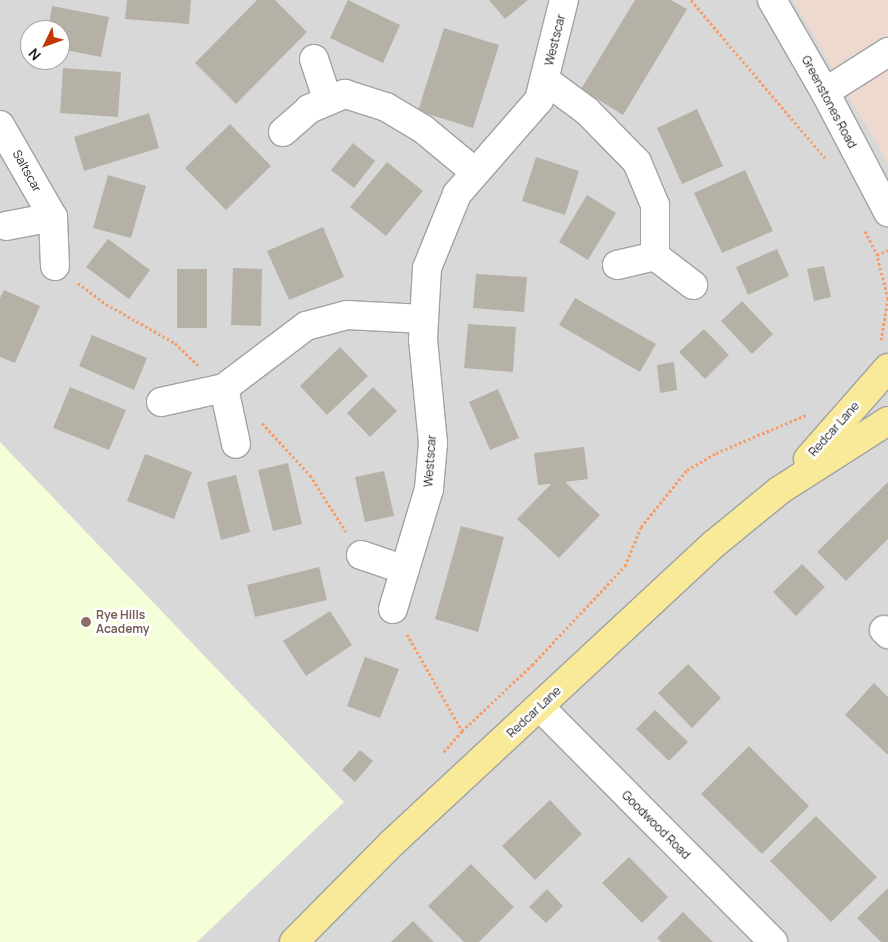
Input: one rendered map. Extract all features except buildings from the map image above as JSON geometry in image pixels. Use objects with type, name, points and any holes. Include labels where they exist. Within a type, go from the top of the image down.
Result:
[{"type":"main road","name":"Redcar Lane","points":[[780,490],[884,358]]},
{"type":"main road","name":"Redcar Lane","points":[[294,942],[392,843],[714,544],[780,490],[888,421]]},
{"type":"street","name":"Westscar","points":[[393,609],[428,490],[433,443],[423,339],[426,268],[457,194],[539,100],[564,0]]},
{"type":"street","name":"Greenstones Road","points":[[772,0],[826,92],[881,216]]},
{"type":"street","points":[[826,92],[888,52]]},
{"type":"street","points":[[314,59],[328,101]]},
{"type":"street","name":"Westscar","points":[[544,80],[587,111],[638,162],[655,205],[655,256]]},
{"type":"street","points":[[283,132],[309,109],[345,94],[386,107],[423,129],[475,172]]},
{"type":"street","name":"Saltscar","points":[[0,125],[53,217],[55,266]]},
{"type":"street","points":[[6,226],[53,217]]},
{"type":"street","points":[[617,265],[655,256],[694,285]]},
{"type":"street","points":[[161,402],[224,388],[306,326],[347,315],[424,319]]},
{"type":"street","points":[[224,388],[236,444]]},
{"type":"street","points":[[361,555],[405,570]]},
{"type":"street","name":"Goodwood Road","points":[[540,707],[773,942]]},
{"type":"path","points":[[691,0],[828,162]]},
{"type":"path","points":[[881,216],[877,256],[888,299],[884,358]]},
{"type":"path","points":[[877,256],[888,250]]},
{"type":"path","points":[[55,266],[106,304],[175,343],[224,388]]},
{"type":"path","points":[[438,759],[462,731],[532,665],[625,566],[641,527],[686,470],[716,454],[813,412]]},
{"type":"path","points":[[257,418],[310,475],[361,555]]},
{"type":"path","points":[[393,609],[462,731]]},
{"type":"shaded area","points":[[0,0],[888,0],[888,942],[0,942]]},
{"type":"shaded area","points":[[793,0],[888,0],[888,163]]},
{"type":"shaded area","name":"Rye Hills Academy","points":[[0,442],[344,802],[197,942],[0,942]]},
{"type":"place","name":"Rye Hills Academy","points":[[86,622]]}]
